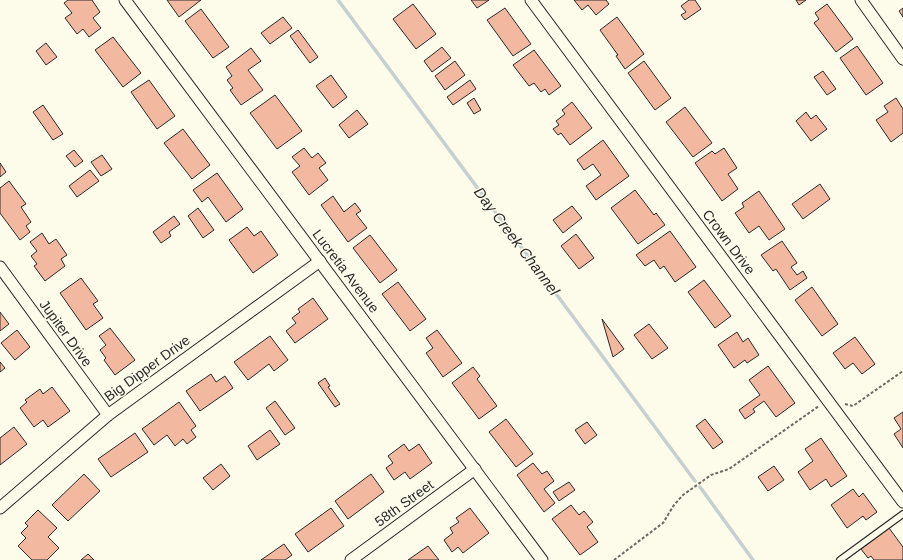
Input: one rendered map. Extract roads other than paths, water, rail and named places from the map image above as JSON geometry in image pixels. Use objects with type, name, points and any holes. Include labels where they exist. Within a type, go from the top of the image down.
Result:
[{"type":"street","name":"Lucretia Avenue","points":[[125,0],[542,560]]},
{"type":"street","name":"Crown Drive","points":[[531,0],[903,502]]},
{"type":"street","points":[[861,0],[903,59]]},
{"type":"street","name":"Big Dipper Drive","points":[[0,508],[108,415],[320,261]]},
{"type":"street","name":"Jupiter Drive","points":[[0,267],[108,415]]},
{"type":"street","name":"58th Street","points":[[351,560],[475,469]]},
{"type":"lane","points":[[840,560],[903,514]]},
{"type":"waterway","name":"Day Creek Channel","points":[[338,0],[695,481]]},
{"type":"waterway","name":"Day Creek Channel","points":[[700,487],[753,560]]}]
